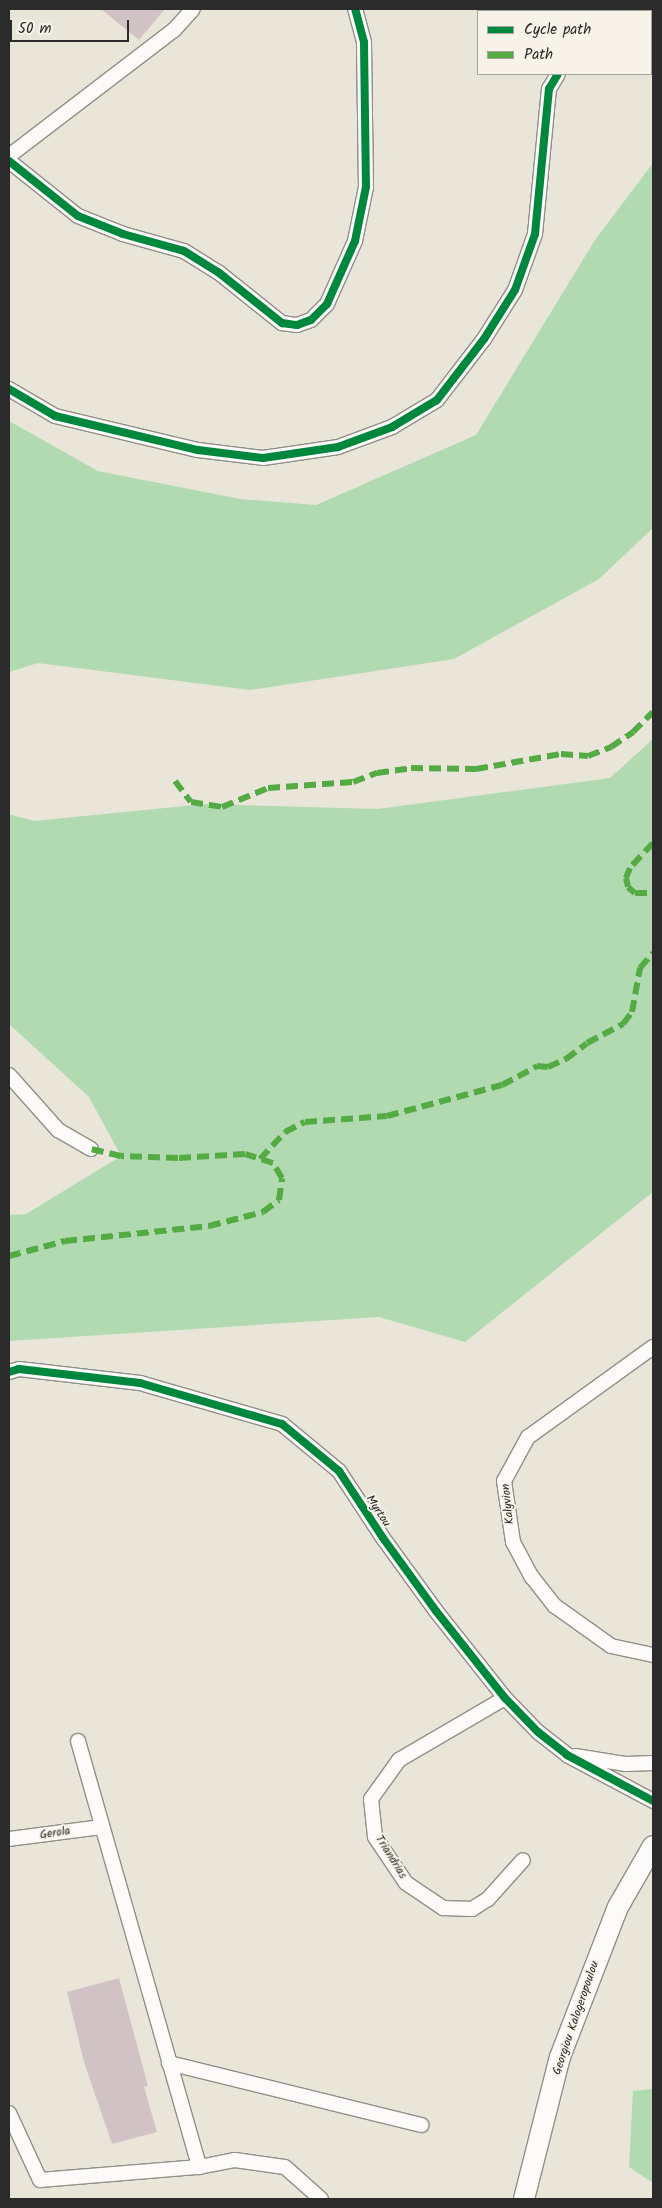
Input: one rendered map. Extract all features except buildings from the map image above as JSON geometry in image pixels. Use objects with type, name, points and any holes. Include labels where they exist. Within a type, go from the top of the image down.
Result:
[{"type":"street","points":[[9,156],[174,30],[193,9]]},
{"type":"street","points":[[9,161],[78,216],[123,234],[184,251],[218,272],[282,323],[297,325],[311,320],[327,304],[356,242],[366,187],[364,42],[355,9]]},
{"type":"street","points":[[9,389],[55,416],[198,450],[263,458],[338,447],[392,427],[438,400],[484,339],[515,290],[535,234],[549,89],[557,75]]},
{"type":"street","points":[[9,1075],[58,1130],[91,1149]]},
{"type":"street","name":"Kalyvion","points":[[653,1346],[528,1437],[504,1481],[513,1542],[532,1577],[555,1606],[611,1646],[653,1655]]},
{"type":"street","name":"Myrtou","points":[[9,1372],[19,1369],[140,1383],[282,1424],[339,1470],[383,1538],[505,1698],[567,1756],[653,1801]]},
{"type":"street","name":"Triandrias","points":[[505,1698],[399,1760],[371,1799],[375,1838],[406,1883],[443,1908],[472,1909],[488,1899],[523,1860]]},
{"type":"street","points":[[78,1741],[199,2167]]},
{"type":"street","points":[[567,1756],[626,1764],[653,1763]]},
{"type":"street","name":"Gerola","points":[[9,1839],[102,1827]]},
{"type":"street","name":"Georgiou Kalogeropoulou","points":[[524,2199],[560,2058],[618,1908],[653,1846]]},
{"type":"street","points":[[169,2063],[422,2126]]},
{"type":"street","points":[[9,2113],[40,2180],[199,2167],[234,2160],[285,2167],[321,2199]]},
{"type":"green space","points":[[653,163],[653,528],[599,579],[454,659],[250,690],[38,663],[9,672],[9,421],[98,471],[240,499],[316,505],[476,435],[595,240]]},
{"type":"green space","points":[[653,739],[653,1192],[465,1342],[379,1317],[9,1341],[9,1215],[26,1214],[121,1156],[89,1097],[9,1024],[9,814],[34,821],[205,804],[378,809],[610,778]]},
{"type":"green space","points":[[653,2089],[653,2183],[629,2167],[633,2091]]},
{"type":"marked path","points":[[175,781],[191,802],[222,807],[268,788],[353,782],[377,773],[411,768],[476,769],[561,754],[588,756],[611,747],[633,732],[653,712]]},
{"type":"marked path","points":[[653,843],[630,868],[626,878],[628,887],[635,893],[653,893]]},
{"type":"marked path","points":[[260,1159],[285,1132],[305,1122],[387,1116],[502,1085],[537,1066],[548,1067],[566,1059],[587,1043],[623,1024],[632,1012],[640,968],[653,953]]},
{"type":"marked path","points":[[9,1256],[65,1241],[209,1226],[263,1212],[279,1200],[282,1178],[273,1163],[245,1154],[178,1158],[121,1156],[91,1149]]},
{"type":"cycle path","points":[[9,161],[78,216],[123,234],[184,251],[218,272],[282,323],[297,325],[311,320],[327,304],[355,241],[366,187],[364,42],[355,9]]},
{"type":"cycle path","points":[[9,389],[55,416],[198,450],[263,458],[338,447],[392,427],[437,400],[484,339],[515,290],[535,234],[549,89],[557,75]]},
{"type":"cycle path","points":[[9,1372],[19,1369],[140,1383],[282,1424],[339,1471],[383,1538],[436,1611],[505,1698],[538,1732],[567,1755],[653,1801]]}]
